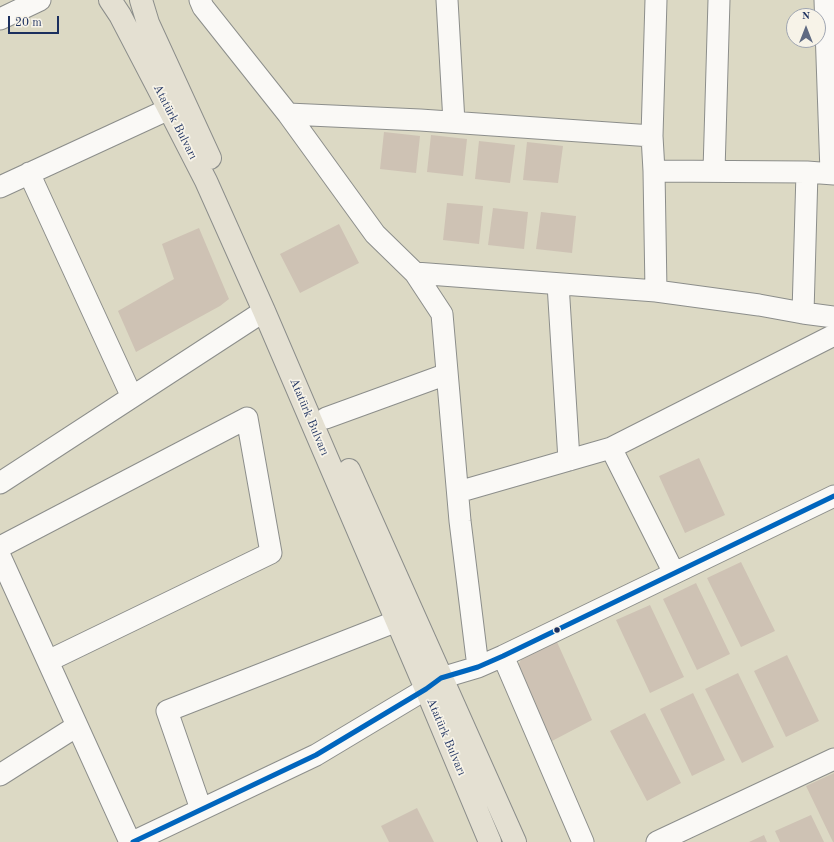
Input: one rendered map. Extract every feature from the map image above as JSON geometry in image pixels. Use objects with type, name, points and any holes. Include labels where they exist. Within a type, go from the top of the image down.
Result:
[{"type":"main road","name":"Atatürk Bulvarı","points":[[110,0],[120,15],[206,181],[264,311],[397,621],[433,683],[514,842]]},
{"type":"main road","name":"Atatürk Bulvarı","points":[[141,0],[148,23],[326,418],[433,683],[490,842]]},
{"type":"street","points":[[0,19],[40,0]]},
{"type":"street","points":[[200,0],[203,7],[288,114],[375,234],[416,273],[442,314],[461,529],[478,667]]},
{"type":"street","points":[[446,0],[454,122]]},
{"type":"street","points":[[656,0],[652,136],[656,291]]},
{"type":"street","points":[[714,171],[720,0]]},
{"type":"street","points":[[654,171],[832,173],[826,0]]},
{"type":"street","points":[[0,187],[169,109]]},
{"type":"street","points":[[288,114],[454,122],[652,136]]},
{"type":"street","points":[[803,313],[807,172]]},
{"type":"street","points":[[29,173],[132,397]]},
{"type":"street","points":[[416,273],[656,291],[834,317]]},
{"type":"street","points":[[558,284],[569,460]]},
{"type":"street","points":[[2,477],[132,397],[264,311]]},
{"type":"street","points":[[458,492],[610,448],[834,335]]},
{"type":"street","points":[[326,418],[447,374]]},
{"type":"street","points":[[0,547],[247,418],[271,553],[48,662]]},
{"type":"street","points":[[610,448],[674,573]]},
{"type":"street","points":[[0,556],[7,590],[48,662],[131,842],[316,755],[433,683],[478,667],[503,656],[834,496]]},
{"type":"street","points":[[201,809],[167,711],[397,621]]},
{"type":"street","points":[[503,656],[583,842]]},
{"type":"street","points":[[0,775],[77,726]]},
{"type":"street","points":[[657,842],[834,759]]},
{"type":"building","points":[[384,132],[420,136],[416,173],[380,169]]},
{"type":"building","points":[[431,135],[467,139],[463,176],[427,172]]},
{"type":"building","points":[[479,141],[515,145],[510,183],[475,179]]},
{"type":"building","points":[[527,142],[563,146],[558,183],[523,180]]},
{"type":"building","points":[[447,203],[483,206],[479,244],[443,240]]},
{"type":"building","points":[[493,208],[528,212],[524,249],[488,245]]},
{"type":"building","points":[[541,212],[576,216],[572,253],[536,249]]},
{"type":"building","points":[[339,224],[359,263],[300,293],[280,254]]},
{"type":"building","points":[[199,228],[229,299],[220,306],[136,352],[118,311],[174,279],[162,244]]},
{"type":"building","points":[[699,458],[725,515],[685,533],[659,476]]},
{"type":"building","points":[[741,562],[775,631],[741,647],[707,578]]},
{"type":"building","points":[[696,583],[730,654],[697,670],[663,599]]},
{"type":"building","points":[[650,605],[684,677],[650,693],[616,620]]},
{"type":"building","points":[[557,642],[592,720],[552,741],[517,667],[522,658]]},
{"type":"building","points":[[787,655],[819,721],[786,737],[754,671]]},
{"type":"building","points":[[738,673],[774,747],[742,763],[705,689]]},
{"type":"building","points":[[693,693],[725,760],[692,776],[660,709]]},
{"type":"building","points":[[645,713],[681,783],[647,801],[610,731]]},
{"type":"building","points":[[834,773],[834,842],[833,842],[806,786]]},
{"type":"building","points":[[417,808],[434,842],[389,842],[381,826]]},
{"type":"building","points":[[811,815],[824,842],[780,842],[775,831]]},
{"type":"building","points":[[764,835],[767,842],[749,842]]},
{"type":"transit line","points":[[133,842],[316,755],[426,689],[441,678],[478,667],[503,656],[834,496]]}]
